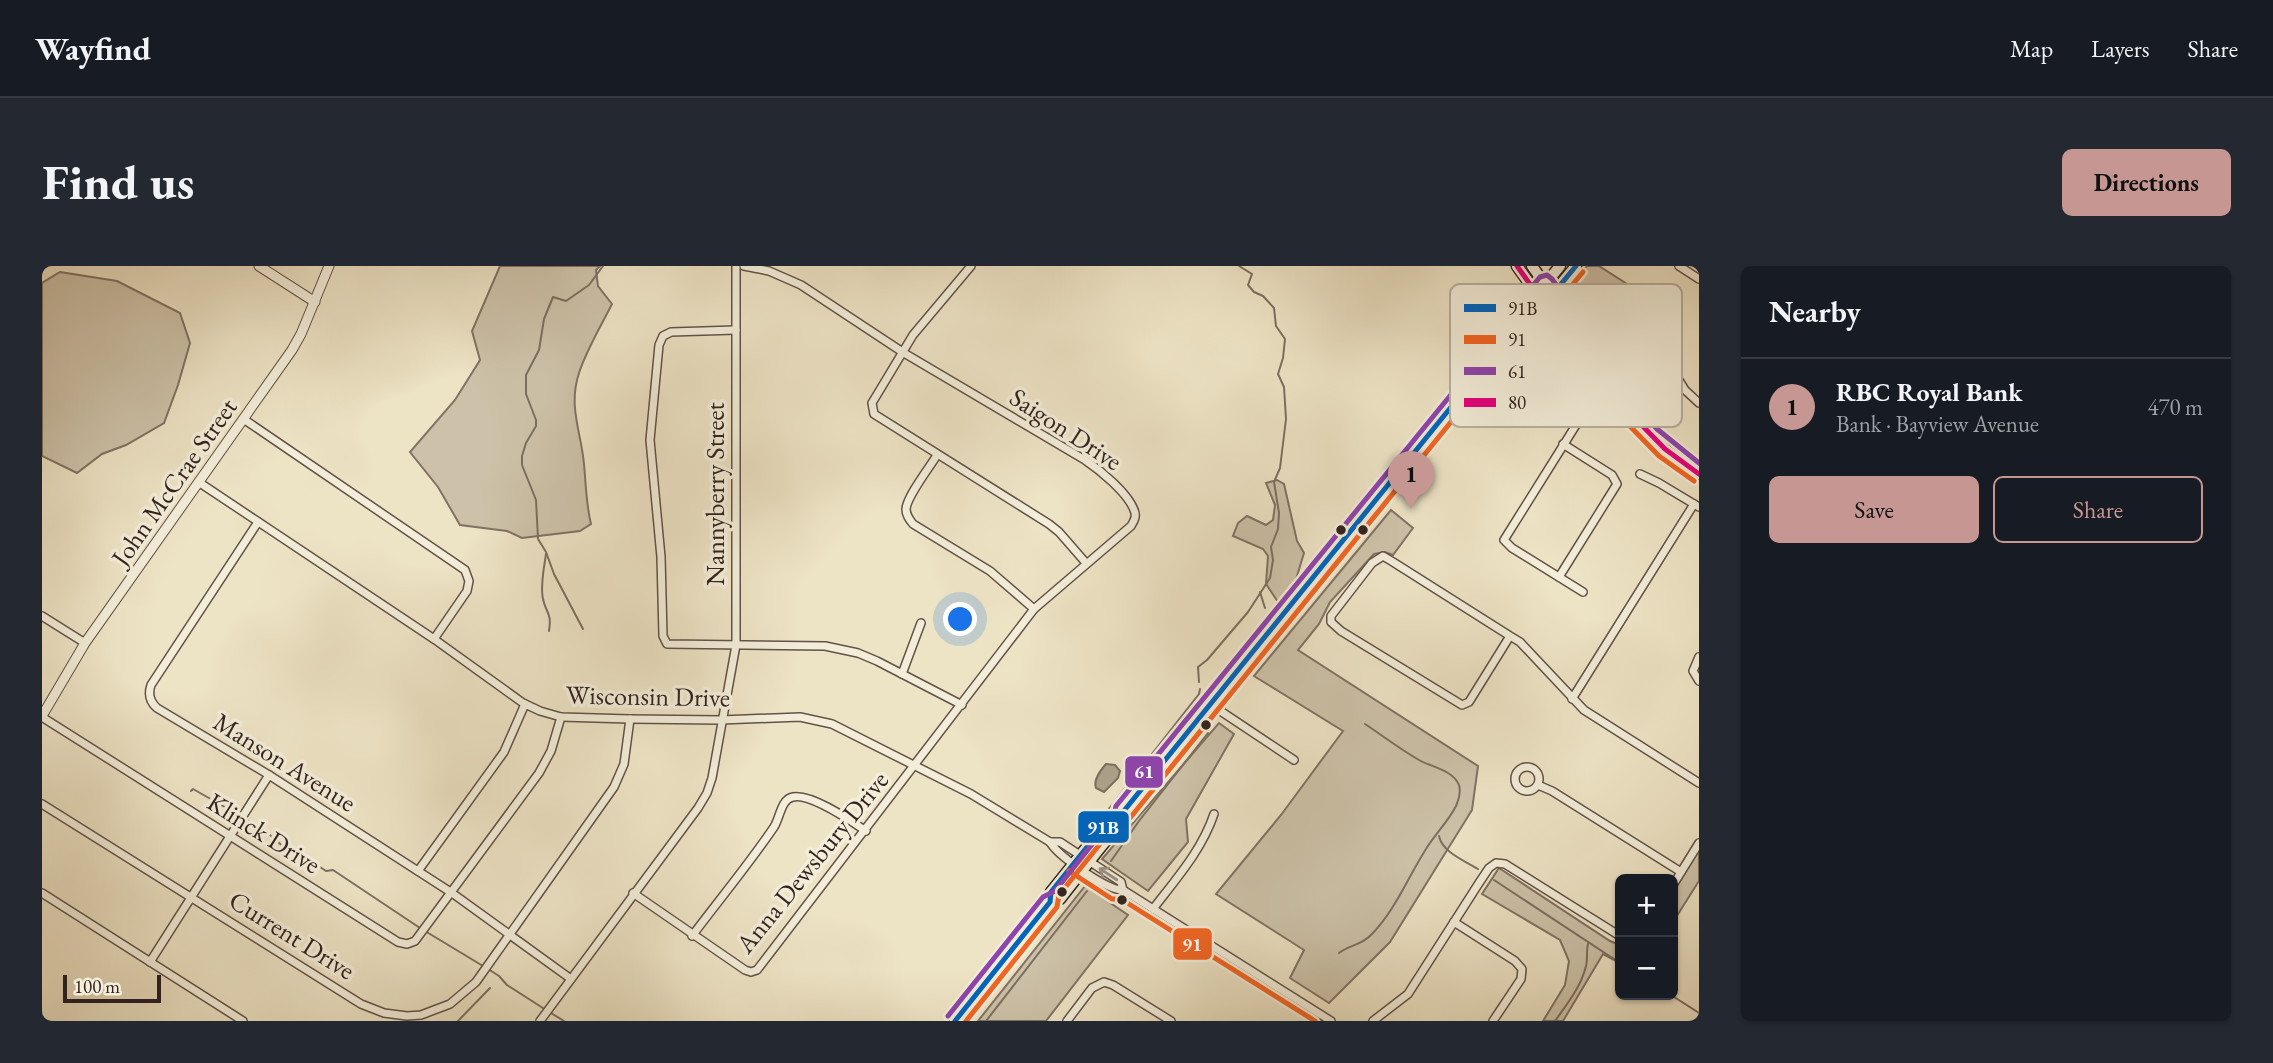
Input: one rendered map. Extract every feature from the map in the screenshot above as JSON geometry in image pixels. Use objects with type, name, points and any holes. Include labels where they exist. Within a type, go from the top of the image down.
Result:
[{"type":"main road","points":[[1517,266],[1530,284]]},
{"type":"main road","points":[[1532,266],[1545,284],[1560,266]]},
{"type":"main road","points":[[1561,284],[1576,266]]},
{"type":"main road","points":[[955,1021],[1050,902],[1051,892],[1081,863],[1111,817],[1123,812],[1450,408]]},
{"type":"main road","points":[[1644,427],[1699,474]]},
{"type":"street","points":[[259,266],[315,302]]},
{"type":"street","name":"John McCrae Street","points":[[42,717],[85,643],[296,344],[329,266]]},
{"type":"street","name":"Nannyberry Street","points":[[540,1021],[698,808],[707,793],[714,770],[736,645],[736,266]]},
{"type":"street","name":"Saigon Drive","points":[[744,266],[769,271],[801,285],[904,353],[1085,460],[1105,474],[1133,507],[1135,519],[1130,526],[1034,609],[916,765]]},
{"type":"street","points":[[971,266],[913,335],[872,403],[874,414],[1049,524],[1086,563]]},
{"type":"street","points":[[1679,266],[1699,279]]},
{"type":"street","points":[[736,330],[671,332],[662,338],[658,346],[650,440],[662,557],[663,636],[667,644],[825,646],[858,653],[962,705]]},
{"type":"street","points":[[1682,385],[1699,403]]},
{"type":"street","points":[[244,420],[464,569],[469,578],[468,589],[434,639]]},
{"type":"street","points":[[1575,427],[1504,540],[1506,544],[1583,592]]},
{"type":"street","points":[[1559,577],[1617,484],[1612,475],[1563,444]]},
{"type":"street","points":[[937,455],[907,503],[909,519],[990,571],[1034,609]]},
{"type":"street","points":[[1572,699],[1697,506],[1659,482],[1640,474]]},
{"type":"street","name":"Wisconsin Drive","points":[[200,483],[540,711],[561,718],[721,720],[795,717],[839,727],[985,802],[1050,842],[1060,842],[1116,891],[1123,890],[1331,1021]]},
{"type":"street","name":"Manson Avenue","points":[[258,522],[153,682],[149,694],[151,701],[157,708],[269,775],[452,893],[571,979]]},
{"type":"street","points":[[1510,636],[1469,702],[1462,705],[1341,631],[1331,622],[1331,616],[1372,563],[1383,556],[1520,642],[1572,699],[1590,714],[1699,783]]},
{"type":"street","points":[[42,616],[85,643]]},
{"type":"street","points":[[902,674],[921,623]]},
{"type":"street","points":[[1699,657],[1693,671],[1699,681]]},
{"type":"street","points":[[418,871],[504,752],[526,704]]},
{"type":"street","points":[[1210,704],[1294,760]]},
{"type":"street","name":"Klinck Drive","points":[[42,717],[402,944],[415,941],[546,763],[561,718]]},
{"type":"street","name":"Current Drive","points":[[42,804],[361,1004],[384,1013],[421,1015],[450,1004],[476,982],[511,935],[618,779],[628,748],[631,719]]},
{"type":"street","name":"Anna Dewsbury Drive","points":[[633,893],[745,970],[758,970],[916,765]]},
{"type":"street","points":[[150,962],[269,775]]},
{"type":"street","points":[[1538,785],[1681,872]]},
{"type":"street","points":[[692,936],[775,826],[784,804],[790,798],[799,797],[819,803],[866,831]]},
{"type":"street","points":[[1153,909],[1208,834],[1214,814]]},
{"type":"street","points":[[1678,877],[1699,843]]},
{"type":"street","points":[[1373,1021],[1408,994],[1489,868],[1496,863],[1505,864],[1615,933]]},
{"type":"street","points":[[42,893],[243,1021]]},
{"type":"street","points":[[1454,922],[1515,961],[1522,969],[1521,979],[1493,1021]]},
{"type":"street","points":[[1067,1021],[1095,985],[1104,982],[1171,1021]]},
{"type":"shaded area","points":[[500,266],[600,266],[596,270],[598,286],[612,304],[586,355],[576,385],[576,419],[591,524],[580,531],[522,538],[507,531],[460,525],[438,487],[410,452],[455,400],[480,360],[472,331]]},
{"type":"shaded area","points":[[1587,266],[1599,266],[1627,284],[1572,284]]},
{"type":"shaded area","points":[[60,272],[117,281],[180,313],[190,343],[164,423],[126,445],[102,454],[77,473],[42,456],[42,283]]},
{"type":"shaded area","points":[[1277,480],[1284,484],[1297,541],[1304,553],[1293,589],[1278,602],[1266,584],[1268,556],[1263,549],[1233,536],[1238,523],[1247,516],[1266,525],[1273,520],[1275,505],[1266,483]]},
{"type":"shaded area","points":[[1391,510],[1413,528],[1393,555],[1385,552],[1374,554],[1330,602],[1319,624],[1298,650],[1478,766],[1472,810],[1390,942],[1329,1003],[1290,978],[1304,950],[1216,894],[1281,815],[1343,731],[1254,676]]},
{"type":"shaded area","points":[[1219,723],[1234,734],[1186,819],[1188,842],[1148,891],[1102,859]]},
{"type":"shaded area","points":[[1106,764],[1115,765],[1120,771],[1118,778],[1104,792],[1096,788],[1095,782]]},
{"type":"shaded area","points":[[1699,849],[1699,881],[1678,914],[1678,882]]},
{"type":"shaded area","points":[[1499,868],[1615,943],[1615,960],[1603,954],[1563,1021],[1543,1021],[1565,985],[1569,961],[1560,940],[1482,894]]},
{"type":"shaded area","points":[[1085,886],[1128,915],[1046,1021],[978,1021]]},
{"type":"waterway","points":[[583,629],[538,539],[536,500],[522,465],[526,443],[536,426],[526,394],[526,375],[539,350],[544,319],[553,297],[566,301],[589,285],[603,266]]},
{"type":"waterway","points":[[1199,682],[1198,667],[1248,612],[1270,578],[1273,560],[1271,547],[1278,529],[1279,513],[1274,482],[1280,468],[1286,419],[1284,387],[1278,374],[1285,339],[1276,326],[1274,308],[1248,285],[1252,274],[1239,266]]},
{"type":"waterway","points":[[546,554],[542,594],[549,616],[549,631]]},
{"type":"waterway","points":[[1260,592],[1265,608]]},
{"type":"waterway","points":[[1086,838],[1199,694],[1200,689]]},
{"type":"waterway","points":[[1339,953],[1367,939],[1380,926],[1426,849],[1453,812],[1460,793],[1459,785],[1452,776],[1419,760],[1365,724]]},
{"type":"waterway","points":[[1111,861],[1208,733]]},
{"type":"waterway","points":[[191,791],[193,789],[239,815]]},
{"type":"waterway","points":[[243,818],[263,829],[286,849],[299,853],[326,871],[333,870],[420,928]]},
{"type":"waterway","points":[[1439,836],[1449,851],[1478,869]]},
{"type":"waterway","points":[[1494,880],[1615,960]]},
{"type":"waterway","points":[[948,1021],[1047,891]]},
{"type":"waterway","points":[[986,1021],[1087,891]]},
{"type":"waterway","points":[[425,931],[483,966]]},
{"type":"waterway","points":[[1555,1021],[1581,981],[1587,963],[1588,944]]},
{"type":"waterway","points":[[488,969],[546,1010]]},
{"type":"waterway","points":[[458,1021],[490,988]]},
{"type":"waterway","points":[[1678,1000],[1699,1013]]},
{"type":"waterway","points":[[551,1013],[564,1021]]},
{"type":"transit line","name":"80","points":[[1517,266],[1530,284]]},
{"type":"transit line","name":"91B","points":[[1561,284],[1576,266]]},
{"type":"transit line","name":"91","points":[[1573,284],[1583,272]]},
{"type":"transit line","name":"61","points":[[1534,284],[1540,277],[1547,275],[1556,284]]},
{"type":"transit line","name":"61","points":[[948,1016],[1043,897],[1055,891],[1113,818],[1116,806],[1450,396]]},
{"type":"transit line","name":"91B","points":[[955,1021],[1050,902],[1051,892],[1111,817],[1123,812],[1450,408]]},
{"type":"transit line","name":"91","points":[[966,1021],[1057,907],[1059,895],[1116,824],[1130,818],[1450,423]]},
{"type":"transit line","name":"91","points":[[1631,427],[1659,456],[1694,481]]},
{"type":"transit line","name":"80","points":[[1644,427],[1665,449],[1699,474]]},
{"type":"transit line","name":"61","points":[[1655,427],[1699,463]]},
{"type":"transit line","name":"91","points":[[1069,871],[1112,899],[1121,899],[1315,1021]]},
{"type":"place","name":"RBC Royal Bank","points":[[1411,509]]}]
